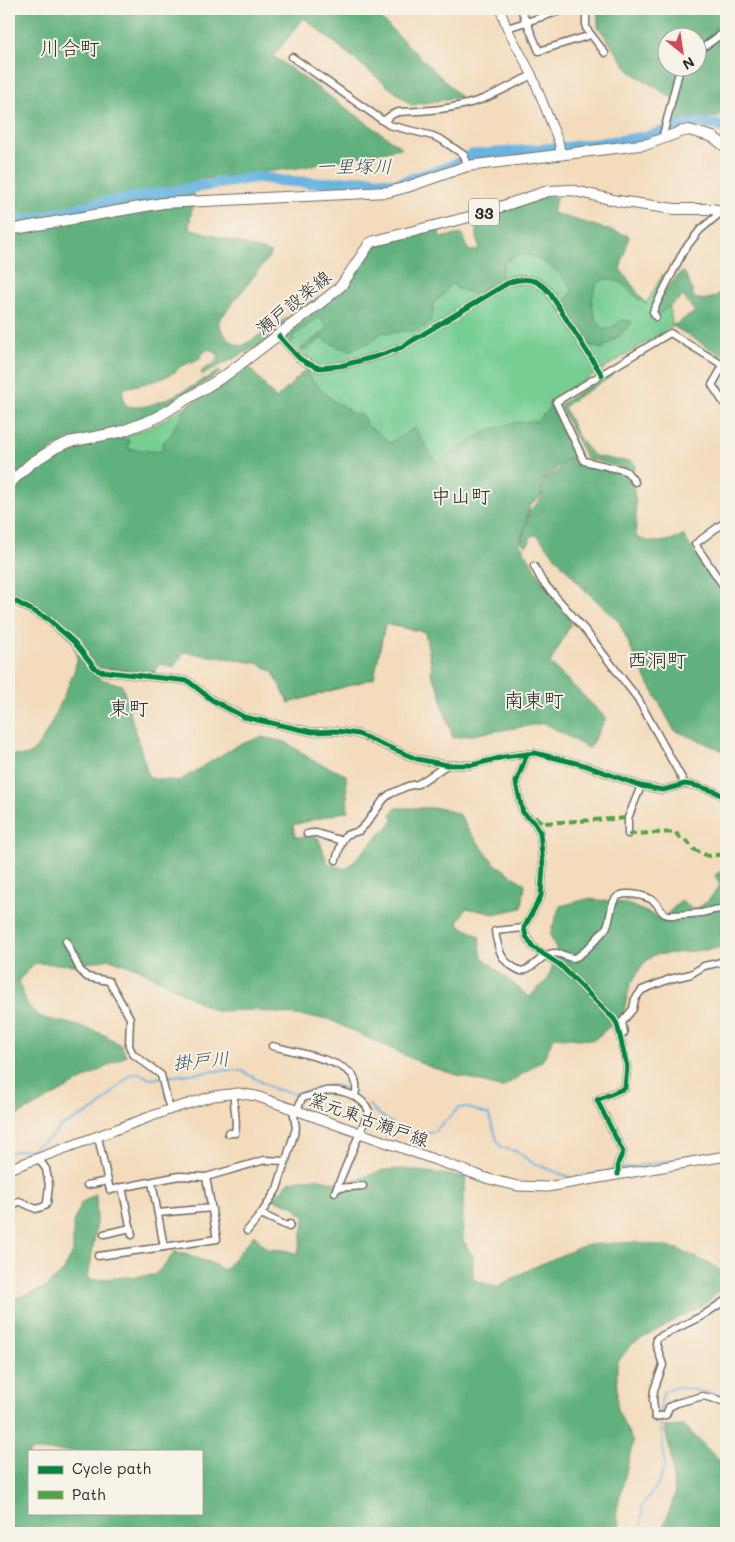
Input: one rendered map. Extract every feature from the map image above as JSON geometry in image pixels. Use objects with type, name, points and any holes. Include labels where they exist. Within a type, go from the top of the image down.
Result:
[{"type":"main road","points":[[9,230],[163,203],[388,192],[407,188],[467,165],[648,144],[662,136],[689,130],[713,137],[726,146]]},
{"type":"main road","name":"瀬戸設楽線","points":[[9,484],[30,464],[55,448],[69,442],[120,432],[156,418],[226,375],[279,336],[341,286],[374,241],[473,216],[548,191],[571,190],[618,201],[660,207],[725,210]]},
{"type":"main road","name":"窯元東古瀬戸線","points":[[9,1169],[214,1096],[234,1094],[256,1096],[488,1179],[518,1186],[547,1187],[726,1156]]},
{"type":"street","points":[[500,9],[507,28],[532,75],[559,143],[561,154]]},
{"type":"street","points":[[521,9],[538,51],[591,35]]},
{"type":"street","points":[[507,28],[567,9]]},
{"type":"street","points":[[586,9],[586,28],[605,53]]},
{"type":"street","points":[[708,44],[726,31]]},
{"type":"street","points":[[292,57],[389,125],[420,132],[442,140],[464,155],[467,165]]},
{"type":"street","points":[[383,121],[399,112],[448,108],[471,103],[532,75]]},
{"type":"street","points":[[662,136],[677,78]]},
{"type":"street","points":[[656,317],[654,310],[682,252],[697,233],[725,210]]},
{"type":"street","points":[[279,336],[305,362],[320,368],[340,366],[400,348],[508,283],[518,279],[528,279],[543,285],[549,292],[602,374]]},
{"type":"street","points":[[635,482],[623,470],[584,460],[556,402],[670,333],[725,366],[712,386],[726,406]]},
{"type":"street","points":[[726,530],[722,524],[695,544],[726,590]]},
{"type":"street","points":[[534,566],[542,581],[585,630],[638,699],[684,784]]},
{"type":"street","points":[[9,598],[48,619],[74,642],[94,667],[99,670],[188,681],[212,700],[244,718],[312,732],[337,731],[358,734],[417,759],[447,765],[472,765],[504,757],[535,753],[584,765],[641,786],[663,790],[684,784],[706,788],[726,798]]},
{"type":"street","points":[[527,754],[516,783],[523,813],[534,822],[540,832],[543,866],[541,896],[524,928],[528,942],[560,965],[614,1019],[621,1036],[626,1066],[625,1088],[597,1100],[623,1152],[618,1162],[618,1174]]},
{"type":"street","points":[[336,860],[346,835],[359,831],[384,799],[390,794],[408,786],[418,784],[447,765]]},
{"type":"street","points":[[628,834],[628,818],[641,786]]},
{"type":"street","points":[[307,834],[320,832],[342,842]]},
{"type":"street","points":[[524,928],[495,931],[500,954],[521,971],[530,969],[549,954],[564,954],[572,958],[580,956],[608,924],[611,909],[619,895],[628,894],[653,900],[663,914],[669,916],[702,913],[713,909],[726,911]]},
{"type":"street","points":[[66,941],[80,970],[87,977],[109,981],[130,1018],[129,1046],[133,1054],[162,1078],[167,1100],[172,1110]]},
{"type":"street","points":[[621,1036],[624,1033],[622,1022],[634,1009],[635,999],[642,990],[670,979],[691,974],[704,966],[726,961]]},
{"type":"street","points":[[272,1046],[334,1063],[349,1072],[354,1078],[355,1094]]},
{"type":"street","points":[[247,1231],[261,1214],[277,1189],[284,1161],[296,1128],[295,1109],[302,1098],[328,1091],[355,1094],[366,1105],[369,1111],[336,1190],[363,1186]]},
{"type":"street","points":[[228,1133],[235,1133],[238,1122],[233,1104],[234,1094]]},
{"type":"street","points":[[98,1137],[110,1190],[179,1176],[206,1177],[265,1160],[284,1161]]},
{"type":"street","points":[[9,1209],[19,1202],[36,1209],[45,1206],[47,1203],[49,1185],[46,1169],[38,1158]]},
{"type":"street","points":[[98,1256],[217,1239],[206,1177]]},
{"type":"street","points":[[87,1185],[108,1181]]},
{"type":"street","points":[[152,1182],[164,1247]]},
{"type":"street","points":[[122,1187],[132,1235]]},
{"type":"street","points":[[158,1213],[212,1208]]},
{"type":"street","points":[[261,1214],[289,1227],[290,1224]]},
{"type":"street","points":[[104,1234],[131,1228]]},
{"type":"street","points":[[726,1300],[702,1316],[657,1338],[656,1344],[663,1365],[654,1390],[653,1400],[655,1417],[666,1415],[669,1407],[676,1403],[703,1396],[726,1402]]},
{"type":"green space","points":[[9,9],[371,9],[461,97],[411,105],[304,18],[273,56],[402,148],[298,168],[196,180],[189,228],[272,253],[218,322],[224,334],[233,343],[242,346],[293,314],[297,308],[323,296],[259,345],[202,375],[202,371],[217,361],[219,355],[208,349],[201,355],[200,359],[181,366],[175,372],[159,380],[125,388],[123,391],[124,403],[132,407],[144,406],[172,397],[219,371],[221,372],[158,413],[123,427],[68,440],[9,479]]},
{"type":"green space","points":[[598,9],[726,9],[726,97],[719,117],[687,119],[671,127],[678,102],[630,71],[598,27]]},
{"type":"green space","points":[[547,196],[557,197],[552,213],[629,236],[620,269],[646,304],[619,282],[608,279],[598,283],[595,287],[592,304],[600,325],[605,330],[616,325],[621,320],[632,321],[623,332],[602,349],[589,345],[567,309],[565,301],[571,294],[572,288],[552,268],[534,257],[525,255],[516,256],[508,260],[504,264],[498,280],[474,294],[456,288],[454,284],[449,285],[443,295],[433,303],[433,313],[428,324],[415,331],[382,332],[371,343],[356,347],[350,351],[322,338],[307,349],[302,350],[301,348],[326,331],[327,327],[319,317],[293,336],[294,340],[290,343],[286,338],[286,334],[338,292],[374,245],[438,228],[440,238],[462,234],[469,251],[479,250],[475,220]]},
{"type":"green space","points":[[557,197],[552,213],[629,236],[620,269],[646,304],[663,274],[673,326],[552,400],[581,459],[563,460],[555,470],[543,479],[541,497],[532,503],[529,508],[520,544],[532,565],[432,669],[425,632],[385,624],[374,678],[289,703],[273,672],[258,663],[184,652],[174,667],[159,664],[154,673],[101,668],[52,619],[9,595],[9,493],[34,468],[45,460],[70,448],[119,439],[157,424],[249,367],[276,399],[311,364],[286,338],[438,228],[440,238],[462,234],[469,251],[479,250]]},
{"type":"green space","points":[[682,272],[685,273],[693,297],[697,299],[713,297],[720,293],[724,288],[726,278],[726,358],[673,326],[695,312],[683,296],[659,314],[657,313],[656,309],[664,294]]},
{"type":"green space","points":[[249,367],[276,399],[304,371],[336,403],[345,407],[351,413],[363,415],[367,426],[390,443],[415,428],[437,463],[487,431],[511,423],[537,421],[549,409],[552,400],[581,459],[565,459],[543,479],[541,497],[532,503],[529,508],[520,544],[557,603],[568,616],[571,624],[550,663],[606,718],[589,749],[545,723],[453,738],[440,691],[431,674],[432,668],[425,632],[385,624],[374,678],[289,703],[273,672],[258,663],[184,652],[174,667],[159,664],[154,673],[101,668],[52,619],[9,595],[9,493],[45,462],[76,448],[124,439],[129,440],[128,449],[161,452],[163,442],[170,436],[187,406]]},
{"type":"green space","points":[[611,372],[612,376],[564,407],[576,433],[589,451],[595,456],[631,461],[636,465],[635,469],[586,458],[560,407],[562,403]]},
{"type":"green space","points":[[564,461],[611,469],[627,476],[631,481],[635,496],[636,536],[647,541],[660,542],[672,540],[683,535],[726,601],[726,752],[674,730],[638,664],[619,622],[579,584],[537,535],[531,536],[529,543],[525,546],[522,542],[530,510],[542,498],[545,479],[557,471]]},
{"type":"green space","points":[[77,648],[100,679],[122,685],[149,778],[179,781],[236,746],[261,737],[286,742],[312,760],[346,775],[348,811],[293,825],[295,837],[318,837],[328,864],[346,869],[394,820],[391,814],[396,808],[442,808],[460,815],[469,831],[494,863],[525,884],[522,908],[494,914],[466,908],[457,924],[479,936],[482,957],[529,997],[548,979],[557,952],[550,934],[560,906],[587,899],[626,903],[662,919],[681,900],[694,910],[707,902],[720,885],[715,875],[726,868],[726,946],[654,955],[643,964],[630,985],[623,1015],[594,1040],[554,1037],[543,1060],[502,1088],[430,1067],[328,1019],[251,1010],[215,1011],[139,969],[110,959],[75,965],[36,963],[19,980],[31,1009],[45,1018],[100,1033],[117,1043],[123,1049],[126,1056],[9,1120],[9,753],[21,756],[28,755],[41,741],[48,730],[74,671],[77,660]]},
{"type":"green space","points":[[403,1169],[466,1177],[463,1208],[463,1240],[473,1256],[473,1279],[496,1287],[532,1268],[585,1245],[635,1242],[678,1249],[716,1267],[726,1276],[726,1282],[708,1302],[632,1344],[617,1363],[617,1409],[633,1442],[616,1514],[622,1533],[9,1533],[9,1300],[46,1287],[63,1272],[73,1252],[73,1225],[81,1203],[96,1194],[97,1222],[88,1280],[154,1275],[166,1264],[175,1251],[211,1263],[224,1270],[254,1235],[267,1249],[284,1250],[298,1254],[305,1217],[291,1205],[273,1199],[290,1181],[315,1178],[344,1184],[384,1170]]},
{"type":"green space","points":[[685,1426],[719,1460],[726,1460],[726,1533],[661,1533],[675,1495],[670,1449],[664,1427]]},
{"type":"waterway","name":"一里塚川","points":[[9,215],[26,221],[96,204],[258,177],[283,181],[319,183],[369,180],[396,184],[455,165],[471,155],[570,147],[647,137],[683,125],[699,123],[717,125],[726,129]]},
{"type":"waterway","name":"掛戸川","points":[[9,1152],[31,1149],[50,1138],[60,1127],[96,1109],[130,1075],[139,1073],[150,1079],[223,1070],[242,1071],[274,1089],[297,1094],[332,1085],[354,1093]]},
{"type":"waterway","name":"掛戸川","points":[[369,1105],[399,1128],[415,1133],[435,1131],[459,1108],[466,1107],[489,1115],[501,1147],[518,1152],[531,1162],[571,1178]]},
{"type":"waterway","points":[[620,1169],[726,1151]]},
{"type":"waterway","points":[[578,1177],[615,1170]]},
{"type":"waterway","points":[[641,1533],[642,1506],[658,1485],[665,1466],[660,1416],[664,1391],[677,1387],[726,1396]]},
{"type":"marked path","points":[[535,817],[543,823],[628,818]]},
{"type":"marked path","points":[[628,834],[675,832],[681,839],[688,842],[693,849],[708,856],[726,854]]},
{"type":"cycle path","points":[[279,336],[305,362],[319,368],[340,366],[400,348],[508,283],[530,280],[540,284],[549,292],[602,375]]},
{"type":"cycle path","points":[[9,598],[48,619],[74,642],[99,671],[188,681],[212,700],[244,717],[312,732],[337,731],[358,734],[417,759],[447,765],[472,765],[504,757],[535,753],[584,765],[641,786],[663,790],[685,784],[716,792],[726,798]]},
{"type":"cycle path","points":[[527,754],[516,783],[523,813],[534,822],[540,832],[543,866],[541,896],[524,928],[526,936],[533,947],[560,965],[617,1024],[627,1066],[625,1088],[597,1100],[623,1152],[618,1163],[618,1174]]},
{"type":"district","name":"川合町","points":[[70,47]]},
{"type":"district","name":"中山町","points":[[461,495]]},
{"type":"district","name":"西洞町","points":[[657,659]]},
{"type":"district","name":"南東町","points":[[534,699]]},
{"type":"district","name":"東町","points":[[129,707]]}]
